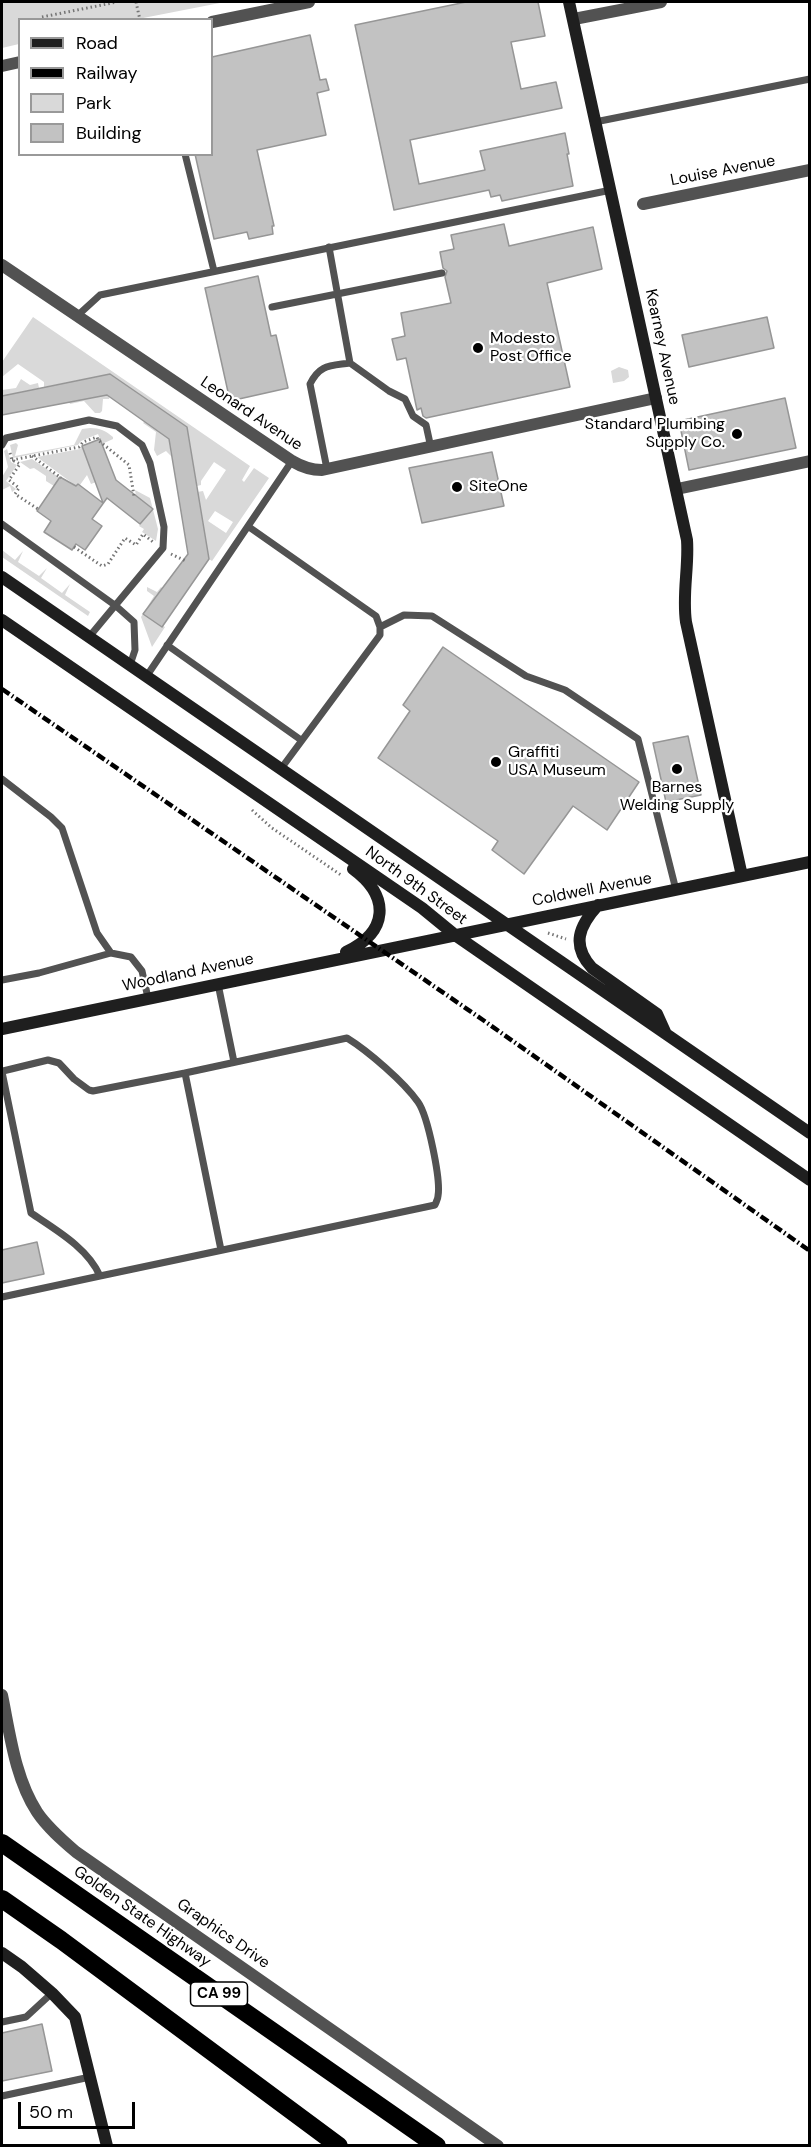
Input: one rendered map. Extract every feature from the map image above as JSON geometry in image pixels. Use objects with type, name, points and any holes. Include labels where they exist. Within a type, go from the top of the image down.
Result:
[{"type":"highway","name":"Golden State Highway","points":[[2,1843],[437,2145]]},
{"type":"highway","name":"CA 99","points":[[2,1899],[339,2145]]},
{"type":"street","points":[[213,22],[309,2]]},
{"type":"street","name":"Kearney Avenue","points":[[569,2],[676,489],[688,553],[683,605],[742,876]]},
{"type":"street","points":[[574,20],[661,2]]},
{"type":"street","points":[[2,66],[18,62]]},
{"type":"street","name":"Louise Avenue","points":[[643,204],[810,170]]},
{"type":"street","name":"Leonard Avenue","points":[[2,265],[301,467],[314,470],[431,448],[656,398]]},
{"type":"street","points":[[676,489],[810,461]]},
{"type":"street","name":"North 9th Street","points":[[2,577],[810,1133]]},
{"type":"street","name":"North 9th Street","points":[[2,620],[422,908],[455,935],[810,1180]]},
{"type":"street","points":[[298,823],[300,831],[361,875],[375,892],[380,904],[379,920],[366,940],[328,961]]},
{"type":"street","name":"Coldwell Avenue","points":[[382,951],[810,862]]},
{"type":"street","points":[[598,905],[585,920],[581,929],[579,944],[583,958],[592,968],[657,1014],[667,1035]]},
{"type":"street","name":"Woodland Avenue","points":[[2,1029],[382,951]]},
{"type":"street","name":"Graphics Drive","points":[[2,1695],[16,1763],[24,1788],[37,1812],[54,1833],[76,1852],[498,2145]]},
{"type":"street","points":[[2,1953],[52,1993],[75,2017],[107,2145]]},
{"type":"lane","points":[[595,122],[810,79]]},
{"type":"lane","points":[[185,156],[214,271]]},
{"type":"lane","points":[[77,316],[100,295],[611,190]]},
{"type":"lane","points":[[328,247],[350,363],[389,391],[405,399],[413,416],[426,425],[431,448]]},
{"type":"lane","points":[[272,308],[442,273]]},
{"type":"lane","points":[[327,469],[310,384],[322,368],[350,363]]},
{"type":"lane","points":[[4,441],[89,420],[117,426],[142,445],[150,463],[164,527],[163,548],[89,637]]},
{"type":"lane","points":[[146,677],[292,461]]},
{"type":"lane","points":[[2,524],[116,606],[134,622],[135,650],[130,665]]},
{"type":"lane","points":[[249,527],[376,616],[380,627],[380,635],[280,770]]},
{"type":"lane","points":[[380,627],[404,615],[432,616],[526,676],[565,690],[638,739],[676,890]]},
{"type":"lane","points":[[167,645],[301,740]]},
{"type":"lane","points":[[2,779],[62,828],[97,933],[111,953]]},
{"type":"lane","points":[[2,980],[39,973],[111,953],[131,957],[142,971],[148,998]]},
{"type":"lane","points":[[218,984],[234,1062]]},
{"type":"lane","points":[[2,1297],[435,1205],[438,1196],[436,1159],[420,1104],[402,1084],[358,1045],[346,1038],[185,1073],[93,1090],[88,1090],[74,1079],[59,1063],[48,1060],[2,1072],[31,1214],[81,1250],[94,1262],[100,1276]]},
{"type":"lane","points":[[185,1073],[221,1250]]},
{"type":"lane","points":[[2,2022],[26,2017],[52,1993]]},
{"type":"lane","points":[[2,2096],[90,2077]]},
{"type":"path","points":[[42,17],[117,2]]},
{"type":"path","points":[[136,2],[140,18]]},
{"type":"path","points":[[12,460],[79,447],[83,442],[97,437],[129,465],[134,496]]},
{"type":"path","points":[[4,441],[12,460],[20,464],[9,480],[19,488],[15,494],[38,509]]},
{"type":"path","points":[[32,456],[61,478]]},
{"type":"path","points":[[74,547],[102,566],[108,564],[125,538],[136,545],[142,534],[155,543]]},
{"type":"path","points":[[170,553],[186,561]]},
{"type":"path","points":[[548,933],[566,939]]},
{"type":"green space","points":[[2,2],[225,2],[143,18],[18,18],[18,44],[2,48]]},
{"type":"green space","points":[[33,317],[250,466],[242,480],[244,482],[254,468],[269,478],[212,561],[209,559],[197,492],[203,491],[206,500],[226,470],[214,462],[201,481],[201,485],[197,486],[187,427],[110,374],[44,387],[44,382],[18,364],[2,377],[2,362]],"holes":[[[215,511],[233,522],[226,533],[208,521]]]},
{"type":"green space","points":[[619,367],[628,370],[629,377],[624,381],[613,383],[611,371]]},
{"type":"green space","points":[[21,379],[30,385],[38,383],[39,388],[2,396],[2,390],[16,388]]},
{"type":"green space","points":[[110,396],[109,399],[103,399],[100,413],[95,413],[84,401],[70,404],[69,402]]},
{"type":"green space","points":[[145,421],[169,439],[171,456],[166,451],[157,456],[154,450],[156,432],[143,423]]},
{"type":"green space","points":[[90,428],[105,432],[113,439],[102,444],[98,434],[81,441],[78,445],[13,458],[10,445],[16,443],[18,445],[15,456],[74,445],[82,429]]},
{"type":"green space","points":[[82,446],[96,482],[91,484],[87,475],[80,485],[76,486],[37,457],[80,449]]},
{"type":"green space","points":[[7,449],[11,462],[17,465],[6,481],[16,489],[12,492],[10,486],[2,490],[2,477],[8,467],[4,451]]},
{"type":"green space","points":[[32,459],[60,478],[54,486],[46,481],[46,476],[20,462]]},
{"type":"green space","points":[[135,490],[150,498],[158,529],[156,541],[142,532],[144,529],[139,526],[152,509],[136,496]]},
{"type":"green space","points":[[2,550],[15,560],[23,551],[18,562],[39,576],[47,568],[41,578],[62,593],[70,584],[65,595],[90,612],[88,616],[2,557]]},
{"type":"green space","points":[[147,587],[157,592],[161,587],[163,589],[143,614],[165,627],[152,647],[141,617],[154,596],[147,591]]},
{"type":"building","points":[[466,2],[538,2],[545,36],[511,42],[521,89],[556,82],[562,108],[410,140],[419,184],[485,170],[480,151],[565,133],[573,186],[502,201],[500,195],[491,197],[489,190],[394,210],[355,25]]},
{"type":"building","points":[[310,35],[320,80],[326,79],[329,90],[317,93],[326,135],[257,150],[274,226],[272,226],[273,234],[249,239],[247,232],[214,239],[195,156],[213,156],[213,57]]},
{"type":"building","name":"Modesto Post Office","points":[[504,224],[509,246],[593,227],[602,269],[547,283],[570,387],[426,418],[421,408],[417,410],[406,358],[397,360],[392,339],[405,336],[401,313],[451,303],[445,277],[447,271],[443,268],[440,252],[454,249],[451,235]]},
{"type":"building","points":[[258,276],[271,336],[276,335],[288,388],[230,401],[205,288]]},
{"type":"building","points":[[767,317],[774,348],[689,367],[682,335]]},
{"type":"building","points":[[110,374],[187,427],[209,559],[162,627],[143,614],[188,554],[169,439],[107,395],[2,415],[2,396]]},
{"type":"building","name":"Standard Plumbing Supply Co.","points":[[785,398],[796,448],[689,470],[679,421]]},
{"type":"building","points":[[100,439],[116,480],[153,509],[140,524],[107,498],[92,519],[102,526],[85,550],[76,544],[72,550],[44,532],[51,521],[37,511],[60,477],[76,486],[78,484],[103,503],[82,446]]},
{"type":"building","name":"SiteOne","points":[[492,452],[504,506],[422,523],[409,468]]},
{"type":"building","name":"Graffiti USA Museum","points":[[443,647],[639,782],[607,830],[573,806],[524,874],[492,850],[498,841],[378,758],[410,711],[403,705]]},
{"type":"building","name":"Barnes Welding Supply","points":[[688,736],[701,795],[666,802],[653,743]]},
{"type":"building","points":[[37,1242],[44,1274],[2,1283],[2,1250]]},
{"type":"building","points":[[42,2024],[52,2071],[2,2081],[2,2033]]},
{"type":"railway","points":[[2,689],[483,1020],[810,1251]]},
{"type":"place","name":"Modesto Post Office","points":[[478,348]]},
{"type":"place","name":"Standard Plumbing Supply Co.","points":[[737,434]]},
{"type":"place","name":"SiteOne","points":[[457,487]]},
{"type":"place","name":"Graffiti USA Museum","points":[[496,762]]},
{"type":"place","name":"Barnes Welding Supply","points":[[677,769]]}]
